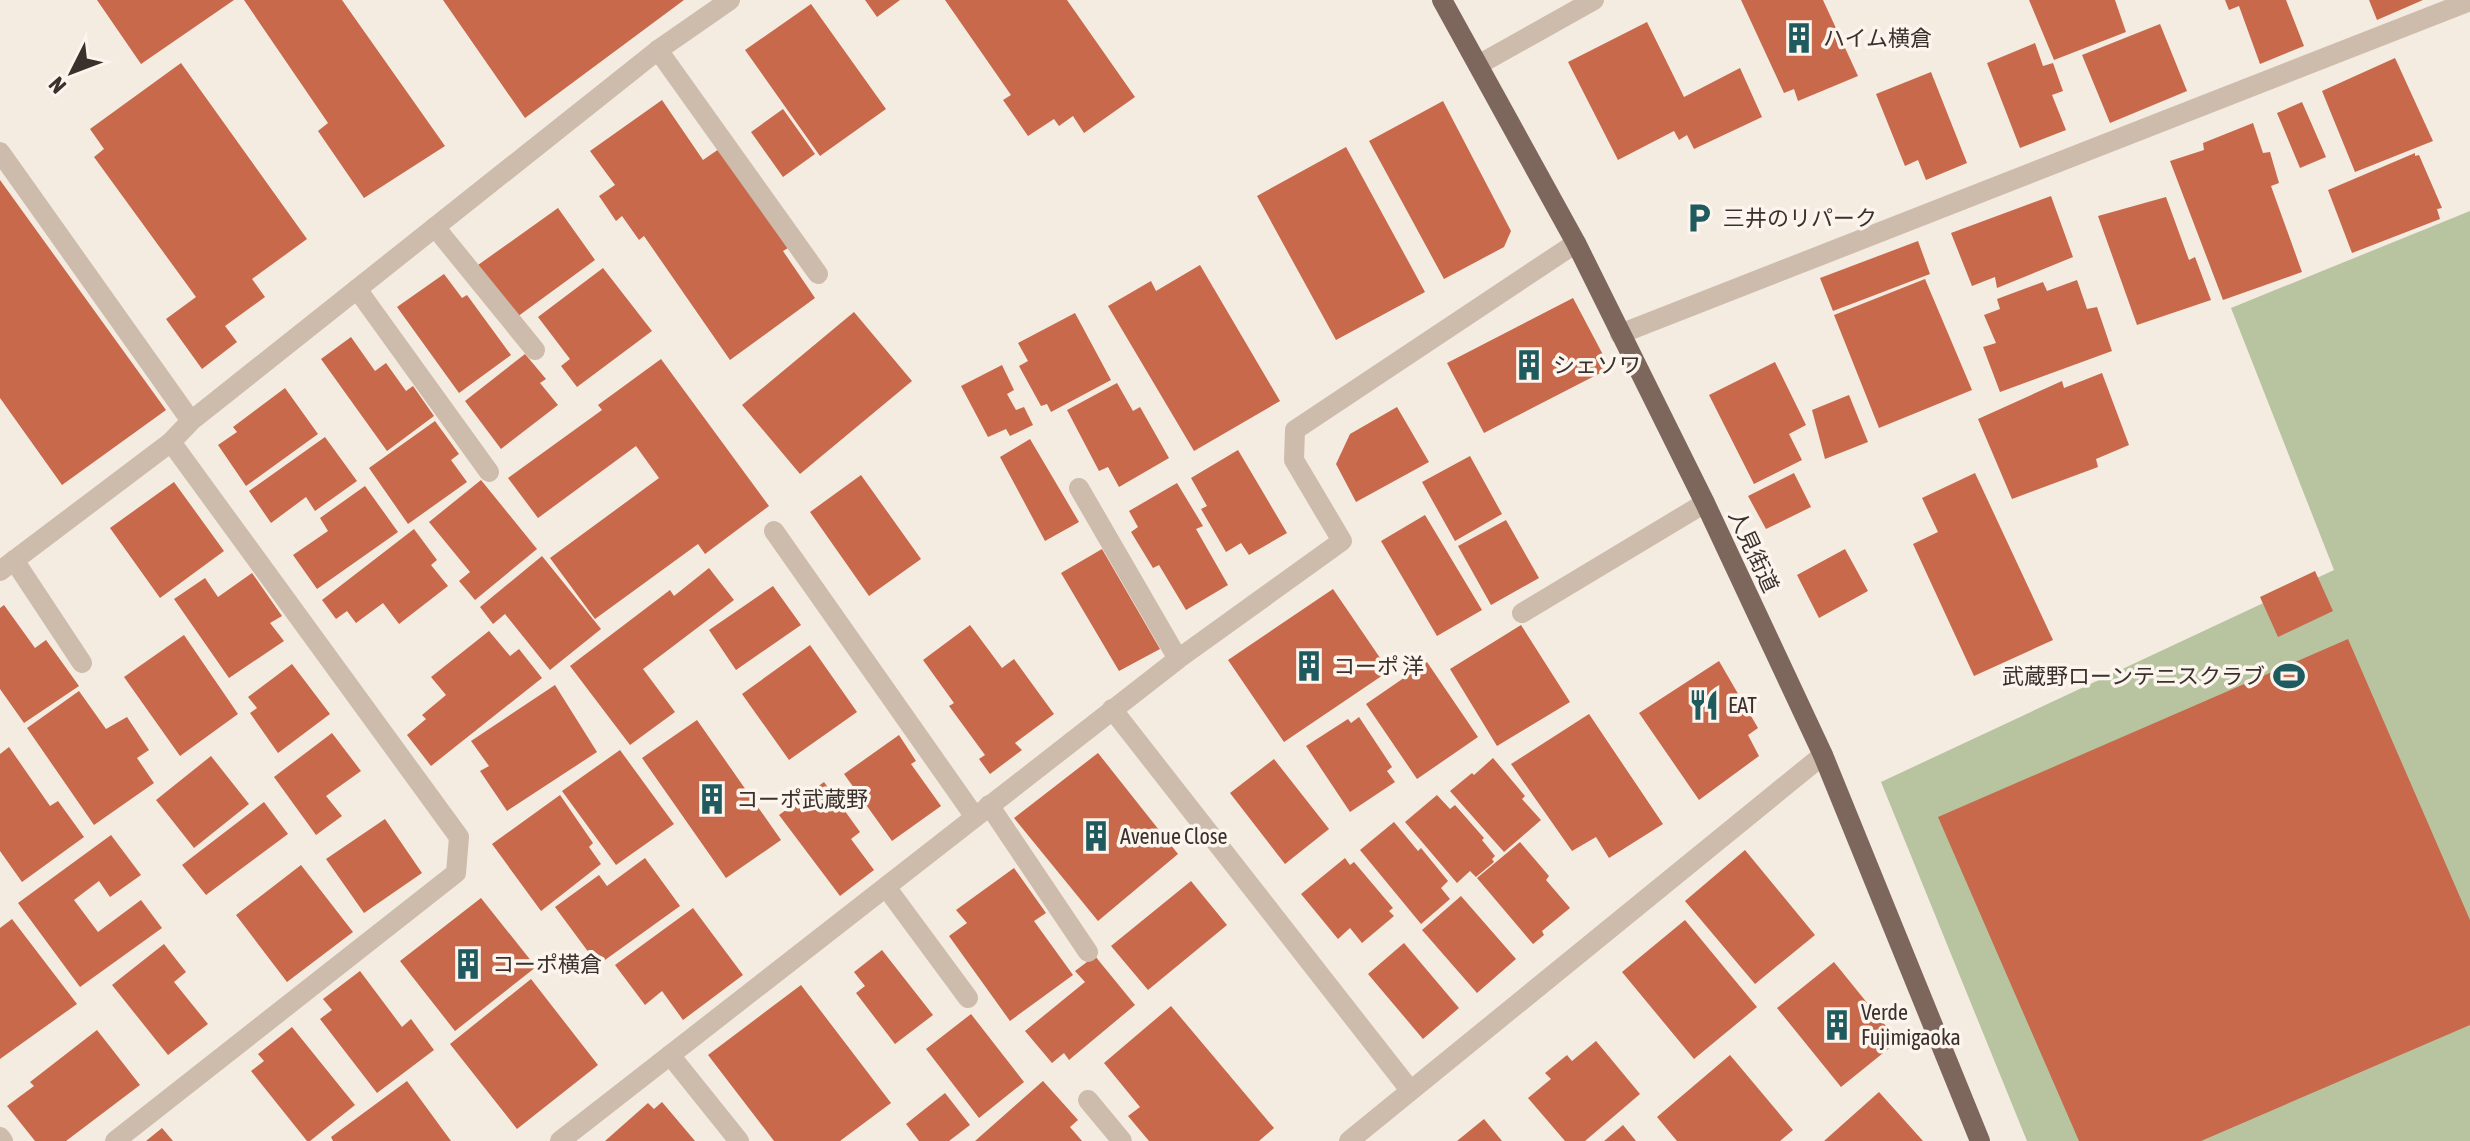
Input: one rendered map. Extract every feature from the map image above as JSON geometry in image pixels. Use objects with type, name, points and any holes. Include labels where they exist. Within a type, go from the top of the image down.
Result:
[{"type":"main road","name":"人見街道","points":[[1442,0],[1576,243],[1705,503],[1823,755],[1980,1141]]},
{"type":"street","points":[[82,663],[7,566],[171,442],[191,421],[658,50],[730,0]]},
{"type":"street","points":[[1478,65],[1594,0]]},
{"type":"street","points":[[1620,334],[2470,1]]},
{"type":"street","points":[[658,50],[818,274]]},
{"type":"street","points":[[0,152],[191,421]]},
{"type":"street","points":[[435,227],[535,350]]},
{"type":"street","points":[[560,1141],[1112,709],[1342,541],[1294,460],[1295,430],[1576,243]]},
{"type":"street","points":[[357,289],[489,472]]},
{"type":"street","points":[[115,1141],[456,873],[459,837],[171,442]]},
{"type":"street","points":[[1079,488],[1178,659]]},
{"type":"street","points":[[1522,613],[1705,503]]},
{"type":"street","points":[[774,531],[1088,952]]},
{"type":"street","points":[[1112,709],[1410,1090]]},
{"type":"street","points":[[1349,1141],[1823,755]]},
{"type":"street","points":[[886,887],[968,998]]},
{"type":"street","points":[[670,1055],[739,1141]]},
{"type":"street","points":[[1088,1100],[1122,1141]]},
{"type":"green space","name":"武蔵野ローンテニスクラブ","points":[[2470,211],[2470,1141],[2027,1141],[1881,782],[2334,570],[2231,308]]},
{"type":"building","points":[[97,0],[234,0],[141,64]]},
{"type":"building","points":[[244,0],[342,0],[445,146],[364,198],[318,131],[328,123]]},
{"type":"building","points":[[443,0],[684,0],[525,118]]},
{"type":"building","points":[[865,0],[900,0],[877,17]]},
{"type":"building","points":[[945,0],[1067,0],[1135,97],[1084,133],[1073,116],[1059,126],[1054,119],[1028,136],[1003,100],[1011,95]]},
{"type":"building","name":"ハイム横倉","points":[[1741,0],[1823,0],[1858,76],[1798,101],[1794,89],[1784,93]]},
{"type":"building","points":[[2029,0],[2115,0],[2126,32],[2054,60]]},
{"type":"building","points":[[2225,0],[2286,0],[2304,46],[2260,64],[2239,6],[2229,10]]},
{"type":"building","points":[[2369,0],[2423,0],[2377,20]]},
{"type":"building","points":[[811,4],[886,109],[820,156],[745,50]]},
{"type":"building","points":[[1647,22],[1684,97],[1740,68],[1762,117],[1694,149],[1687,135],[1679,140],[1674,131],[1618,160],[1568,62]]},
{"type":"building","points":[[2160,24],[2187,91],[2110,123],[2082,55]]},
{"type":"building","points":[[2035,43],[2043,66],[2053,63],[2063,91],[2052,95],[2066,130],[2020,148],[1987,63]]},
{"type":"building","points":[[2395,58],[2433,141],[2355,172],[2322,91]]},
{"type":"building","points":[[181,63],[307,239],[252,279],[265,297],[225,326],[237,342],[202,369],[166,319],[196,297],[94,157],[104,149],[90,129]]},
{"type":"building","points":[[1931,72],[1967,163],[1926,180],[1918,160],[1905,166],[1876,94]]},
{"type":"building","points":[[662,100],[703,160],[719,149],[788,248],[783,251],[815,298],[730,360],[644,236],[639,240],[622,216],[616,221],[599,196],[615,185],[590,151]]},
{"type":"building","points":[[1443,101],[1511,231],[1504,247],[1444,279],[1369,141]]},
{"type":"building","points":[[2302,102],[2326,157],[2300,168],[2277,113]]},
{"type":"building","points":[[783,109],[815,154],[783,177],[751,132]]},
{"type":"building","points":[[2253,123],[2263,153],[2270,152],[2279,183],[2271,186],[2302,272],[2223,300],[2170,161],[2204,150],[2203,143]]},
{"type":"building","points":[[1346,147],[1425,292],[1336,340],[1257,196]]},
{"type":"building","points":[[2415,153],[2415,156],[2419,155],[2442,208],[2437,209],[2440,219],[2352,253],[2328,190]]},
{"type":"building","points":[[0,180],[166,410],[62,485],[0,398]]},
{"type":"building","points":[[2051,196],[2073,257],[1997,288],[1995,277],[1972,286],[1951,233]]},
{"type":"building","points":[[2166,197],[2189,260],[2195,257],[2211,300],[2137,325],[2098,216]]},
{"type":"building","points":[[558,208],[595,260],[517,317],[478,265]]},
{"type":"building","points":[[1918,241],[1930,274],[1833,311],[1820,278]]},
{"type":"building","points":[[1200,265],[1280,401],[1194,451],[1108,306],[1151,281],[1156,291]]},
{"type":"building","points":[[603,268],[652,331],[577,387],[561,366],[570,359],[538,317]]},
{"type":"building","points":[[444,274],[462,298],[467,295],[511,355],[459,393],[397,307]]},
{"type":"building","points":[[1925,279],[1972,390],[1879,428],[1834,315]]},
{"type":"building","points":[[2077,280],[2087,309],[2097,307],[2112,351],[2000,392],[1983,347],[1996,343],[1984,315],[2000,309],[1997,299],[2043,282],[2047,291]]},
{"type":"building","name":"シェソワ","points":[[1573,298],[1610,368],[1484,433],[1447,363]]},
{"type":"building","points":[[854,312],[912,381],[800,474],[742,405]]},
{"type":"building","points":[[1075,313],[1111,380],[1051,412],[1047,404],[1041,406],[1019,366],[1028,361],[1018,343]]},
{"type":"building","points":[[351,337],[375,371],[386,363],[406,391],[413,386],[434,416],[387,451],[321,359]]},
{"type":"building","points":[[525,354],[546,379],[540,383],[558,405],[501,449],[465,401]]},
{"type":"building","points":[[661,359],[769,506],[705,554],[698,544],[595,619],[550,558],[659,478],[636,446],[538,518],[508,478],[602,410],[598,405]]},
{"type":"building","points":[[1775,362],[1806,425],[1789,434],[1802,460],[1754,484],[1709,395]]},
{"type":"building","points":[[1002,365],[1014,390],[1007,394],[1016,410],[1024,407],[1033,425],[1010,436],[1006,429],[988,437],[961,386]]},
{"type":"building","points":[[2102,373],[2129,445],[2096,459],[2098,467],[2012,499],[1978,419],[2062,381],[2064,388]]},
{"type":"building","points":[[1117,383],[1133,411],[1140,407],[1169,458],[1119,487],[1108,467],[1099,471],[1067,410]]},
{"type":"building","points":[[285,388],[318,434],[246,486],[218,445],[237,432],[233,427]]},
{"type":"building","points":[[1849,395],[1868,442],[1825,459],[1812,410]]},
{"type":"building","points":[[1397,407],[1429,462],[1356,502],[1336,464],[1350,434]]},
{"type":"building","points":[[435,421],[459,454],[451,460],[467,482],[408,524],[369,468]]},
{"type":"building","points":[[325,437],[357,481],[315,511],[306,497],[271,523],[249,491]]},
{"type":"building","points":[[1030,439],[1079,522],[1045,541],[1000,457]]},
{"type":"building","points":[[1238,450],[1287,533],[1249,555],[1241,543],[1226,552],[1201,509],[1207,506],[1191,478]]},
{"type":"building","points":[[1470,456],[1502,514],[1455,541],[1422,482]]},
{"type":"building","points":[[1794,473],[1811,507],[1766,529],[1748,496]]},
{"type":"building","points":[[1975,473],[2053,640],[1974,676],[1913,544],[1938,532],[1922,498]]},
{"type":"building","points":[[861,475],[921,559],[869,596],[810,512]]},
{"type":"building","points":[[481,480],[537,549],[475,600],[459,581],[470,572],[429,522]]},
{"type":"building","points":[[174,482],[224,551],[160,598],[110,528]]},
{"type":"building","points":[[1177,483],[1203,526],[1196,529],[1228,585],[1186,610],[1159,565],[1153,568],[1131,532],[1138,527],[1129,511]]},
{"type":"building","points":[[365,486],[398,532],[317,589],[293,555],[328,531],[320,518]]},
{"type":"building","points":[[1425,515],[1482,610],[1437,636],[1381,541]]},
{"type":"building","points":[[1506,520],[1539,578],[1491,605],[1458,546]]},
{"type":"building","points":[[414,529],[437,560],[431,565],[448,586],[399,624],[383,603],[356,623],[347,611],[336,619],[322,600]]},
{"type":"building","points":[[1102,549],[1160,649],[1119,671],[1061,573]]},
{"type":"building","points":[[1845,549],[1868,591],[1819,618],[1797,575]]},
{"type":"building","points":[[542,556],[601,629],[550,670],[505,614],[493,624],[480,607]]},
{"type":"building","points":[[709,568],[734,600],[643,669],[675,712],[630,745],[570,666],[670,590],[674,596]]},
{"type":"building","points":[[2315,571],[2333,611],[2278,637],[2260,597]]},
{"type":"building","points":[[252,573],[282,616],[270,623],[284,641],[229,678],[174,599],[205,578],[218,597]]},
{"type":"building","points":[[773,586],[801,625],[736,670],[709,630]]},
{"type":"building","name":"コーポ 洋","points":[[1333,589],[1389,671],[1284,742],[1228,660]]},
{"type":"building","points":[[4,605],[35,648],[46,640],[79,686],[24,723],[0,689],[0,608]]},
{"type":"building","points":[[970,625],[1002,668],[1014,659],[1054,714],[1015,743],[1022,750],[990,774],[979,759],[985,755],[949,706],[954,703],[923,660]]},
{"type":"building","points":[[1521,625],[1570,702],[1497,746],[1450,669]]},
{"type":"building","points":[[489,631],[510,656],[519,649],[542,678],[431,766],[407,735],[426,719],[422,715],[446,695],[431,677]]},
{"type":"building","points":[[184,635],[238,714],[180,756],[124,677]]},
{"type":"building","points":[[2348,639],[2470,920],[2470,1025],[2201,1141],[2079,1141],[1938,817]]},
{"type":"building","points":[[810,645],[857,712],[789,760],[742,694]]},
{"type":"building","points":[[1719,661],[1758,728],[1748,735],[1759,756],[1699,800],[1639,713]]},
{"type":"building","points":[[1427,662],[1478,737],[1417,779],[1366,704]]},
{"type":"building","points":[[292,664],[330,714],[278,753],[250,713],[257,708],[248,697]]},
{"type":"building","points":[[555,685],[597,752],[507,811],[480,771],[489,766],[471,741]]},
{"type":"building","points":[[79,691],[106,729],[127,717],[149,750],[137,758],[154,783],[94,825],[27,728]]},
{"type":"building","points":[[1589,714],[1663,824],[1609,858],[1596,837],[1572,851],[1511,764]]},
{"type":"building","points":[[1359,717],[1392,767],[1387,771],[1395,782],[1350,812],[1306,746],[1348,719],[1351,723]]},
{"type":"building","name":"コーポ武蔵野","points":[[697,720],[781,840],[726,878],[642,758]]},
{"type":"building","points":[[332,733],[361,771],[326,796],[342,816],[316,835],[274,777]]},
{"type":"building","points":[[899,735],[916,761],[911,764],[941,806],[892,841],[844,774]]},
{"type":"building","points":[[9,747],[50,806],[58,801],[84,837],[22,882],[0,851],[0,754]]},
{"type":"building","points":[[620,750],[674,824],[616,865],[562,791]]},
{"type":"building","name":"Avenue Close","points":[[1098,753],[1178,854],[1098,921],[1014,818]]},
{"type":"building","points":[[211,756],[249,804],[194,848],[156,800]]},
{"type":"building","points":[[1493,758],[1541,820],[1504,852],[1450,791]]},
{"type":"building","points":[[1274,759],[1329,829],[1285,864],[1230,793]]},
{"type":"building","points":[[824,782],[860,832],[851,839],[874,870],[840,896],[779,815]]},
{"type":"building","points":[[560,795],[593,843],[589,847],[601,864],[541,911],[492,844]]},
{"type":"building","points":[[1437,795],[1450,809],[1455,805],[1484,838],[1482,840],[1495,856],[1492,859],[1494,862],[1476,877],[1470,871],[1457,883],[1405,822]]},
{"type":"building","points":[[264,802],[288,834],[206,895],[182,865]]},
{"type":"building","points":[[385,819],[422,873],[364,913],[326,859]]},
{"type":"building","points":[[1394,822],[1448,881],[1441,888],[1450,899],[1421,924],[1360,850]]},
{"type":"building","points":[[111,835],[141,875],[110,897],[99,881],[74,900],[98,932],[141,900],[162,928],[80,987],[18,903]]},
{"type":"building","points":[[1520,842],[1549,876],[1546,880],[1570,908],[1542,931],[1544,935],[1533,944],[1477,878]]},
{"type":"building","points":[[1745,850],[1815,935],[1755,984],[1685,901]]},
{"type":"building","points":[[645,858],[680,906],[598,965],[555,907],[599,875],[607,886]]},
{"type":"building","points":[[1345,858],[1350,865],[1354,862],[1393,908],[1389,911],[1394,916],[1362,943],[1350,928],[1338,939],[1301,894]]},
{"type":"building","points":[[301,865],[353,932],[287,982],[236,915]]},
{"type":"building","points":[[1014,868],[1046,913],[1034,921],[1073,975],[1010,1021],[949,936],[967,923],[956,910]]},
{"type":"building","points":[[1191,881],[1227,925],[1148,990],[1111,946]]},
{"type":"building","points":[[1461,896],[1516,959],[1477,993],[1422,930]]},
{"type":"building","name":"コーポ横倉","points":[[481,898],[536,967],[455,1031],[400,961]]},
{"type":"building","points":[[693,908],[743,975],[683,1020],[662,991],[645,1005],[615,965]]},
{"type":"building","points":[[12,919],[77,1004],[0,1059],[0,928]]},
{"type":"building","points":[[1685,920],[1757,1007],[1694,1059],[1622,972]]},
{"type":"building","points":[[1404,943],[1459,1008],[1423,1039],[1368,974]]},
{"type":"building","points":[[164,944],[186,972],[174,982],[208,1024],[168,1055],[112,985]]},
{"type":"building","points":[[882,950],[933,1015],[895,1044],[856,993],[865,986],[854,972]]},
{"type":"building","points":[[1095,956],[1135,1005],[1069,1060],[1064,1053],[1052,1063],[1025,1031],[1085,982],[1075,971]]},
{"type":"building","name":"Verde Fujimigaoka","points":[[1834,962],[1898,1041],[1841,1087],[1777,1008]]},
{"type":"building","points":[[360,971],[402,1027],[411,1019],[434,1050],[377,1093],[320,1019],[332,1010],[323,999]]},
{"type":"building","points":[[531,979],[598,1065],[517,1129],[450,1044]]},
{"type":"building","points":[[801,985],[891,1103],[840,1141],[774,1141],[708,1055]]},
{"type":"building","points":[[1171,1006],[1274,1128],[1259,1141],[1149,1141],[1128,1116],[1140,1107],[1104,1063]]},
{"type":"building","points":[[971,1014],[1024,1082],[979,1118],[926,1049]]},
{"type":"building","points":[[292,1027],[355,1105],[310,1141],[251,1071],[264,1061],[258,1054]]},
{"type":"building","points":[[97,1030],[140,1085],[66,1141],[35,1141],[7,1106],[34,1086],[30,1082]]},
{"type":"building","points":[[1596,1041],[1640,1094],[1585,1141],[1565,1141],[1528,1098],[1551,1079],[1545,1073],[1567,1055],[1572,1061]]},
{"type":"building","points":[[1730,1055],[1793,1130],[1780,1141],[1677,1141],[1657,1117]]},
{"type":"building","points":[[407,1081],[451,1141],[333,1141],[331,1137]]},
{"type":"building","points":[[1043,1081],[1078,1120],[1070,1127],[1082,1141],[975,1141]]},
{"type":"building","points":[[1879,1092],[1923,1141],[1824,1141]]},
{"type":"building","points":[[945,1093],[970,1125],[949,1141],[919,1141],[906,1124]]},
{"type":"building","points":[[662,1102],[695,1141],[605,1141],[648,1103],[654,1109]]},
{"type":"building","points":[[1484,1119],[1502,1141],[1457,1141]]},
{"type":"building","points":[[1623,1125],[1636,1141],[1604,1141]]},
{"type":"building","points":[[162,1128],[173,1141],[146,1141]]},
{"type":"place","name":"ハイム横倉","points":[[1799,38]]},
{"type":"place","name":"三井のリパーク","points":[[1699,218]]},
{"type":"place","name":"シェソワ","points":[[1529,365]]},
{"type":"place","name":"コーポ 洋","points":[[1309,666]]},
{"type":"place","name":"武蔵野ローンテニスクラブ","points":[[2289,676]]},
{"type":"place","name":"EAT","points":[[1704,705]]},
{"type":"place","name":"コーポ武蔵野","points":[[712,799]]},
{"type":"place","name":"Avenue Close","points":[[1096,836]]},
{"type":"place","name":"コーポ横倉","points":[[468,964]]},
{"type":"place","name":"Verde Fujimigaoka","points":[[1837,1025]]}]
